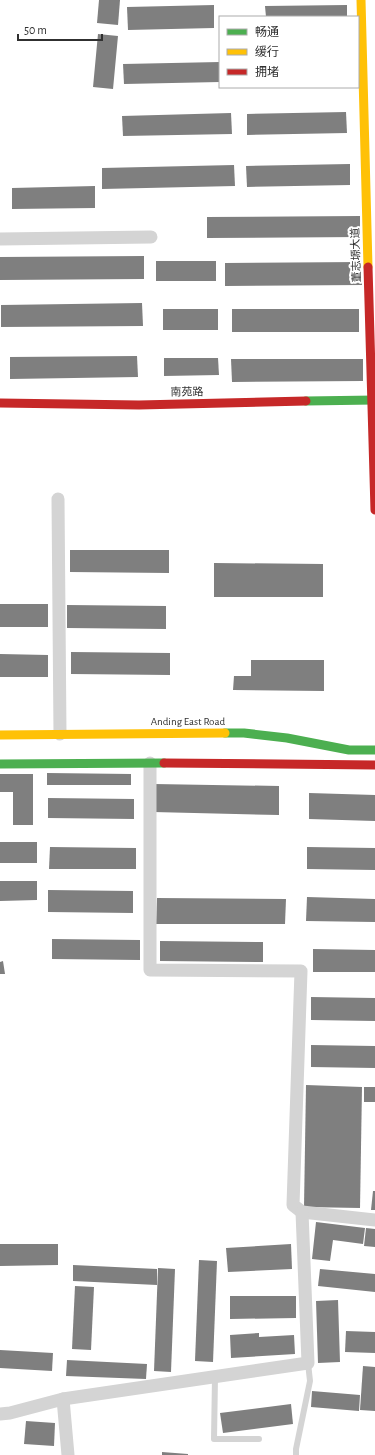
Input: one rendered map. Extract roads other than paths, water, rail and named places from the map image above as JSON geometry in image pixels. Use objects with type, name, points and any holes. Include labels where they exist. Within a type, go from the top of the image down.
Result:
[{"type":"street","name":"董志塬大道","points":[[362,0],[375,510]]},
{"type":"street","name":"董志塬大道","points":[[368,0],[375,299]]},
{"type":"street","points":[[0,239],[152,237]]},
{"type":"street","name":"南苑路","points":[[0,398],[373,398]]},
{"type":"street","name":"南苑路","points":[[0,403],[139,404],[373,398]]},
{"type":"street","points":[[58,499],[60,734]]},
{"type":"street","name":"Anding East Road","points":[[0,735],[244,733],[287,738],[349,750],[375,750]]},
{"type":"street","points":[[0,764],[150,763],[375,765]]},
{"type":"street","points":[[150,763],[150,970],[301,971],[293,1205],[302,1212],[375,1220]]},
{"type":"street","points":[[0,1414],[10,1413],[64,1399],[308,1363],[302,1212]]},
{"type":"street","points":[[64,1399],[68,1455]]},
{"type":"lane","points":[[296,1455],[310,1381],[308,1363]]},
{"type":"lane","points":[[216,1377],[214,1439],[259,1439]]}]
